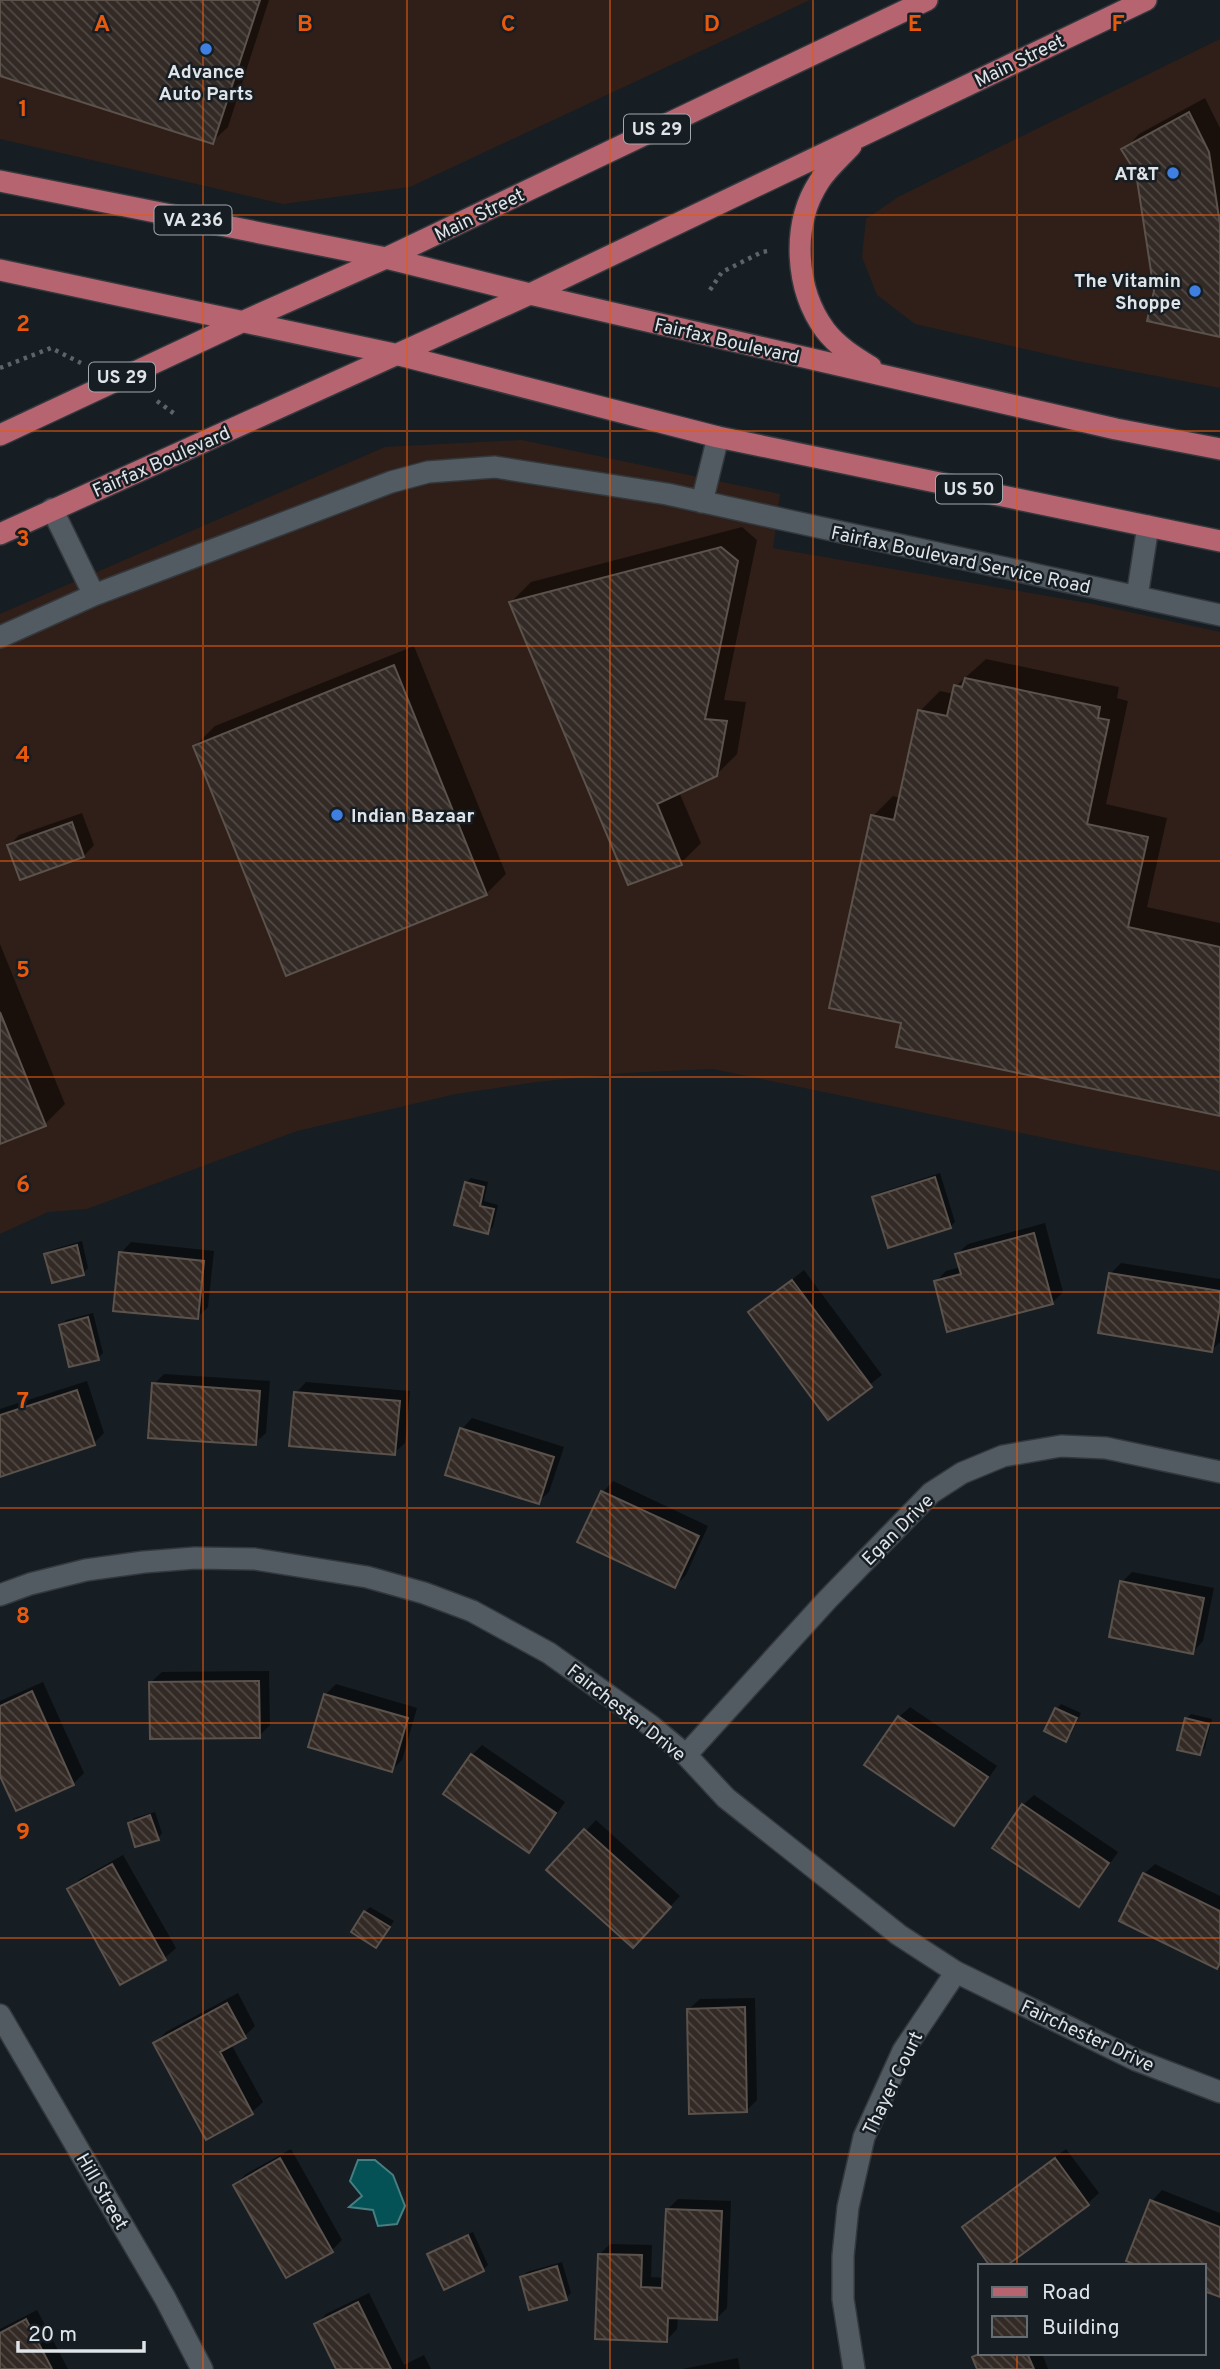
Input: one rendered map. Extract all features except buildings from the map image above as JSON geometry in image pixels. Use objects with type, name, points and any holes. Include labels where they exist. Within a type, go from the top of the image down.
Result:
[{"type":"main road","name":"Main Street","points":[[386,258],[927,0]]},
{"type":"main road","name":"Main Street","points":[[399,355],[1141,1]]},
{"type":"main road","points":[[860,136],[819,181],[805,210],[801,243],[802,276],[810,304],[826,331],[850,354],[885,376]]},
{"type":"main road","name":"VA 236","points":[[0,181],[386,258]]},
{"type":"main road","name":"Fairfax Boulevard","points":[[386,258],[530,294],[1116,429],[1220,449]]},
{"type":"main road","name":"US 29","points":[[0,435],[386,258]]},
{"type":"main road","points":[[0,270],[399,355]]},
{"type":"main road","name":"Fairfax Boulevard","points":[[0,534],[399,355]]},
{"type":"main road","name":"US 50","points":[[399,355],[718,437],[1220,541]]},
{"type":"street","points":[[702,502],[718,437]]},
{"type":"street","name":"Fairfax Boulevard Service Road","points":[[0,636],[94,595],[379,486],[428,472],[495,467],[667,494],[1220,615]]},
{"type":"street","points":[[52,509],[94,595]]},
{"type":"street","points":[[1137,597],[1148,526]]},
{"type":"street","name":"Egan Drive","points":[[685,1755],[827,1600],[931,1493],[962,1473],[1003,1456],[1061,1446],[1106,1448],[1220,1472]]},
{"type":"street","name":"Fairchester Drive","points":[[0,1595],[30,1584],[86,1570],[195,1558],[255,1559],[367,1577],[424,1593],[472,1611],[549,1653],[650,1725],[685,1755],[726,1798],[899,1935],[956,1972],[1136,2060],[1220,2092]]},
{"type":"street","name":"Thayer Court","points":[[854,2369],[843,2299],[843,2256],[848,2207],[864,2137],[903,2051],[956,1972]]},
{"type":"street","name":"Hill Street","points":[[0,2015],[165,2298],[202,2369]]},
{"type":"path","points":[[710,290],[723,272],[762,252],[774,251]]},
{"type":"path","points":[[0,368],[51,348],[85,365]]},
{"type":"path","points":[[157,401],[176,415]]},
{"type":"shaded area","points":[[0,0],[810,0],[410,187],[283,204],[0,139]]},
{"type":"shaded area","points":[[1220,39],[1220,388],[1077,361],[915,324],[877,295],[862,257],[866,219],[898,197]]},
{"type":"shaded area","points":[[522,440],[780,494],[773,548],[1093,604],[1220,632],[1220,1171],[1084,1146],[713,1069],[625,1073],[456,1094],[297,1131],[87,1209],[48,1212],[0,1234],[0,614],[385,447]]},
{"type":"water","points":[[358,2160],[375,2160],[393,2175],[405,2206],[397,2224],[378,2226],[373,2210],[349,2207],[362,2196],[350,2181]]},
{"type":"place","name":"Advance Auto Parts","points":[[206,49]]},
{"type":"place","name":"AT&T","points":[[1173,173]]},
{"type":"place","name":"The Vitamin Shoppe","points":[[1195,291]]},
{"type":"place","name":"Indian Bazaar","points":[[337,815]]}]
